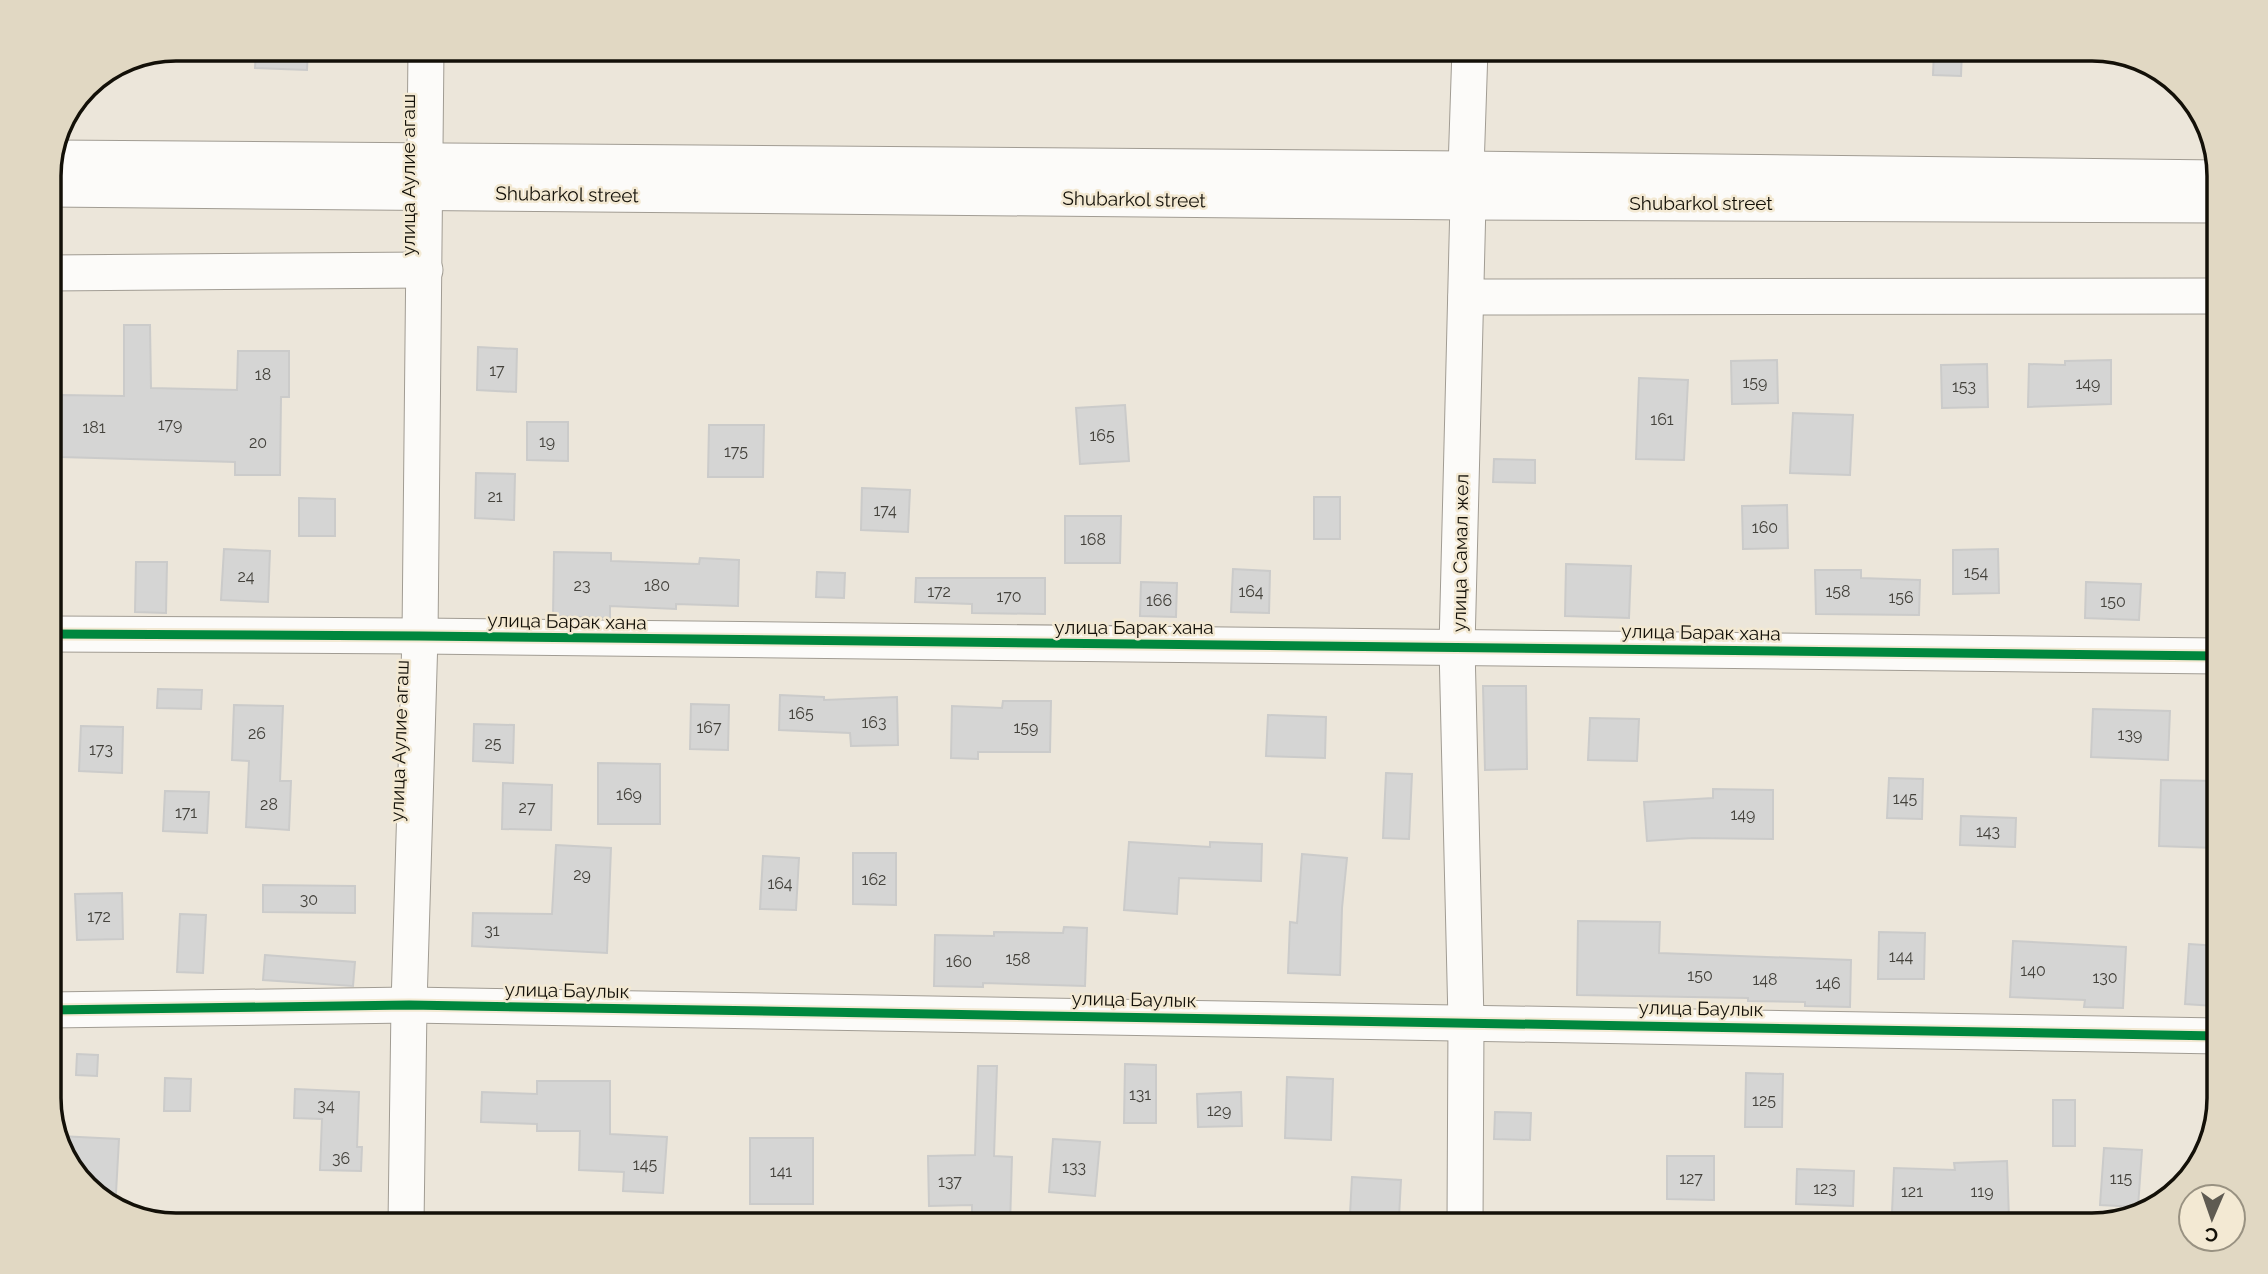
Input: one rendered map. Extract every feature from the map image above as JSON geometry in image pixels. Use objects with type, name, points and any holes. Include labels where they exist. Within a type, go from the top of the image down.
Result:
[{"type":"street","name":"улица Аулие агаш","points":[[406,1213],[409,1004],[420,636],[426,61]]},
{"type":"street","name":"улица Самал жел","points":[[1465,1213],[1466,1021],[1457,647],[1471,61]]},
{"type":"street","points":[[63,158],[426,177]]},
{"type":"street","points":[[61,189],[426,177],[1467,185]]},
{"type":"street","name":"Shubarkol street","points":[[1467,185],[2207,178]]},
{"type":"street","name":"Shubarkol street","points":[[1467,185],[2207,205]]},
{"type":"street","points":[[61,273],[425,270]]},
{"type":"street","points":[[1466,297],[2207,296]]},
{"type":"street","name":"улица Барак хана","points":[[61,634],[2207,656]]},
{"type":"street","name":"улица Баулык","points":[[61,1010],[409,1004],[2207,1036]]},
{"type":"building","points":[[255,61],[307,61],[307,70],[255,68]]},
{"type":"building","points":[[1934,61],[1962,61],[1961,76],[1933,75]]},
{"type":"building","points":[[124,325],[150,325],[151,388],[237,390],[238,351],[289,351],[289,397],[281,397],[280,475],[235,475],[235,462],[61,457],[62,395],[124,396]]},
{"type":"building","points":[[478,347],[517,349],[516,392],[477,390]]},
{"type":"building","points":[[1777,360],[1778,403],[1732,404],[1731,361]]},
{"type":"building","points":[[2111,360],[2111,404],[2028,407],[2029,364],[2065,365],[2065,361]]},
{"type":"building","points":[[1987,364],[1988,407],[1942,408],[1941,365]]},
{"type":"building","points":[[1639,378],[1688,380],[1684,460],[1636,459]]},
{"type":"building","points":[[1125,405],[1129,461],[1080,464],[1076,408]]},
{"type":"building","points":[[1793,413],[1853,415],[1850,475],[1790,473]]},
{"type":"building","points":[[527,422],[568,422],[568,461],[527,460]]},
{"type":"building","points":[[709,425],[764,425],[763,477],[708,477]]},
{"type":"building","points":[[1494,459],[1535,460],[1535,483],[1493,482]]},
{"type":"building","points":[[476,473],[515,474],[514,520],[475,518]]},
{"type":"building","points":[[862,488],[910,490],[908,532],[861,530]]},
{"type":"building","points":[[1314,497],[1340,497],[1340,539],[1314,539]]},
{"type":"building","points":[[299,498],[335,499],[335,536],[299,536]]},
{"type":"building","points":[[1787,505],[1788,548],[1743,549],[1742,506]]},
{"type":"building","points":[[1065,516],[1121,516],[1120,563],[1065,563]]},
{"type":"building","points":[[224,549],[270,551],[268,602],[221,600]]},
{"type":"building","points":[[1998,549],[1999,593],[1953,594],[1953,550]]},
{"type":"building","points":[[554,552],[611,553],[611,561],[699,564],[700,558],[739,560],[738,606],[676,604],[676,609],[610,606],[610,618],[553,616]]},
{"type":"building","points":[[136,562],[167,562],[166,613],[135,612]]},
{"type":"building","points":[[1566,564],[1631,566],[1629,618],[1565,616]]},
{"type":"building","points":[[1233,569],[1270,571],[1269,613],[1231,612]]},
{"type":"building","points":[[1815,570],[1861,570],[1861,578],[1920,580],[1919,615],[1816,614]]},
{"type":"building","points":[[817,572],[845,573],[844,598],[816,597]]},
{"type":"building","points":[[916,578],[1045,578],[1045,614],[972,613],[972,604],[915,602]]},
{"type":"building","points":[[1141,582],[1177,583],[1176,617],[1140,616]]},
{"type":"building","points":[[2086,582],[2141,584],[2139,620],[2085,618]]},
{"type":"building","points":[[1483,686],[1526,686],[1527,769],[1485,770]]},
{"type":"building","points":[[158,689],[202,690],[201,709],[157,708]]},
{"type":"building","points":[[780,695],[824,697],[824,700],[897,697],[898,745],[851,746],[850,733],[779,730]]},
{"type":"building","points":[[1003,701],[1051,701],[1050,752],[978,752],[978,759],[951,758],[952,706],[1002,708]]},
{"type":"building","points":[[691,704],[729,705],[728,750],[690,749]]},
{"type":"building","points":[[234,705],[283,706],[280,781],[291,781],[289,830],[246,827],[249,761],[232,760]]},
{"type":"building","points":[[2093,709],[2170,711],[2168,760],[2091,757]]},
{"type":"building","points":[[1268,715],[1326,717],[1325,758],[1266,756]]},
{"type":"building","points":[[1590,718],[1639,719],[1637,761],[1588,760]]},
{"type":"building","points":[[474,724],[514,725],[513,763],[473,761]]},
{"type":"building","points":[[81,726],[123,727],[122,773],[79,771]]},
{"type":"building","points":[[598,763],[660,764],[660,824],[598,824]]},
{"type":"building","points":[[1386,773],[1412,774],[1409,839],[1383,838]]},
{"type":"building","points":[[1889,778],[1923,779],[1922,819],[1887,818]]},
{"type":"building","points":[[2161,780],[2207,781],[2207,848],[2159,846]]},
{"type":"building","points":[[503,783],[552,785],[551,830],[502,829]]},
{"type":"building","points":[[1713,789],[1773,790],[1773,839],[1693,838],[1647,841],[1644,802],[1713,798]]},
{"type":"building","points":[[165,791],[209,792],[207,833],[163,831]]},
{"type":"building","points":[[1961,816],[2016,818],[2015,847],[1960,845]]},
{"type":"building","points":[[1129,842],[1210,847],[1210,842],[1262,844],[1261,881],[1179,878],[1177,914],[1124,910]]},
{"type":"building","points":[[556,845],[611,848],[607,953],[472,946],[473,913],[552,914]]},
{"type":"building","points":[[853,853],[896,853],[896,905],[853,904]]},
{"type":"building","points":[[1302,854],[1347,858],[1340,975],[1288,973],[1290,922],[1297,923]]},
{"type":"building","points":[[763,856],[799,858],[796,910],[760,909]]},
{"type":"building","points":[[263,885],[355,886],[355,913],[263,912]]},
{"type":"building","points":[[122,893],[123,939],[77,940],[75,894]]},
{"type":"building","points":[[180,914],[206,915],[203,973],[177,972]]},
{"type":"building","points":[[1578,921],[1660,922],[1659,953],[1851,960],[1850,1007],[1805,1006],[1805,1002],[1748,1001],[1748,998],[1577,995]]},
{"type":"building","points":[[1064,927],[1087,928],[1085,986],[983,983],[983,987],[934,986],[935,935],[1063,933]]},
{"type":"building","points":[[1879,932],[1925,933],[1924,979],[1878,979]]},
{"type":"building","points":[[2013,941],[2126,947],[2123,1008],[2084,1007],[2085,1000],[2010,997]]},
{"type":"building","points":[[2189,944],[2207,945],[2207,1006],[2185,1004]]},
{"type":"building","points":[[265,955],[355,962],[353,986],[263,980]]},
{"type":"building","points":[[77,1054],[98,1055],[97,1076],[76,1075]]},
{"type":"building","points":[[1125,1064],[1156,1065],[1156,1123],[1124,1123]]},
{"type":"building","points":[[978,1066],[997,1066],[994,1156],[1012,1157],[1010,1213],[972,1213],[972,1205],[929,1206],[928,1156],[975,1155]]},
{"type":"building","points":[[1746,1073],[1783,1074],[1782,1127],[1745,1127]]},
{"type":"building","points":[[1287,1077],[1333,1079],[1331,1140],[1285,1138]]},
{"type":"building","points":[[165,1078],[191,1079],[190,1111],[164,1111]]},
{"type":"building","points":[[537,1081],[610,1081],[610,1134],[667,1137],[663,1193],[623,1191],[624,1172],[579,1170],[580,1131],[537,1131],[537,1124],[481,1122],[482,1092],[537,1094]]},
{"type":"building","points":[[295,1089],[359,1092],[357,1147],[362,1147],[361,1171],[320,1170],[322,1119],[294,1118]]},
{"type":"building","points":[[1241,1092],[1242,1126],[1198,1127],[1197,1094]]},
{"type":"building","points":[[2053,1100],[2075,1100],[2075,1146],[2053,1146]]},
{"type":"building","points":[[1495,1112],[1531,1113],[1530,1140],[1494,1139]]},
{"type":"building","points":[[68,1136],[119,1139],[116,1193],[100,1184],[90,1174]]},
{"type":"building","points":[[750,1138],[813,1138],[813,1204],[750,1204]]},
{"type":"building","points":[[1053,1139],[1100,1142],[1095,1196],[1049,1192]]},
{"type":"building","points":[[2104,1148],[2142,1150],[2138,1203],[2128,1206],[2100,1205]]},
{"type":"building","points":[[1667,1156],[1714,1156],[1714,1200],[1667,1199]]},
{"type":"building","points":[[2007,1161],[2009,1213],[1892,1212],[1894,1168],[1955,1170],[1954,1163]]},
{"type":"building","points":[[1797,1169],[1854,1171],[1853,1206],[1796,1204]]},
{"type":"building","points":[[1352,1177],[1401,1180],[1399,1213],[1350,1213]]},
{"type":"cycle path","points":[[61,634],[2207,656]]},
{"type":"cycle path","points":[[61,1010],[409,1005],[2207,1036]]}]
